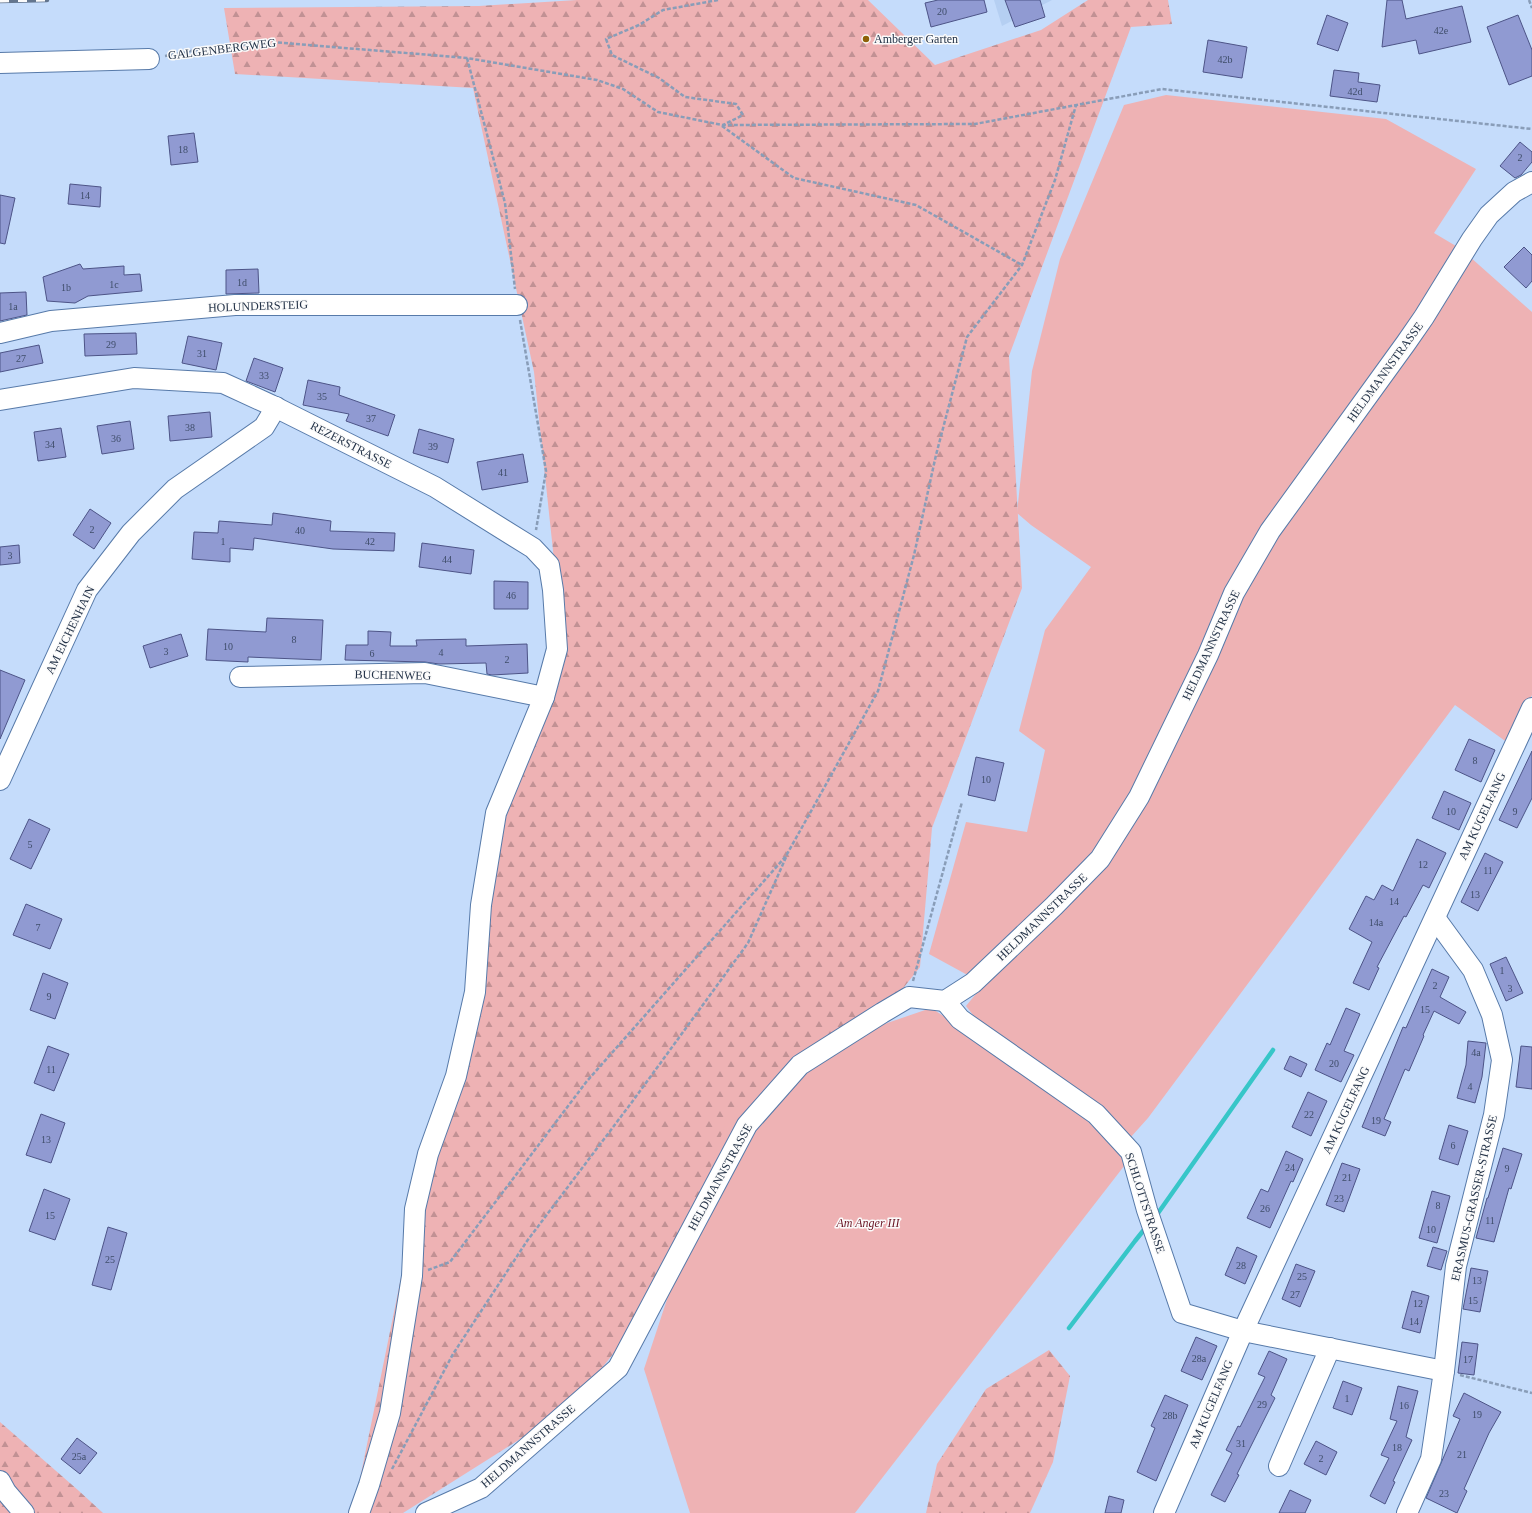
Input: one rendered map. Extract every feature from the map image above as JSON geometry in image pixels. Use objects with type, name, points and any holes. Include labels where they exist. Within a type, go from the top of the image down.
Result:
[{"type":"street","points":[[0,63],[149,59]]},
{"type":"street","name":"HELDMANNSTRASSE","points":[[946,1001],[973,983],[1054,906],[1100,859],[1139,798],[1208,655],[1234,593],[1270,531],[1411,336],[1468,244],[1489,215],[1514,192],[1532,182]]},
{"type":"street","name":"HOLUNDERSTEIG","points":[[0,333],[51,321],[235,305],[517,304]]},
{"type":"street","name":"REZERSTRASSE","points":[[0,400],[134,378],[223,383],[276,407],[435,487],[533,548],[549,565],[553,590],[557,649],[544,697],[496,813],[481,905],[475,992],[456,1076],[428,1154],[416,1209],[412,1276],[390,1413],[369,1485],[359,1513]]},
{"type":"street","name":"AM EICHENHAIN","points":[[0,780],[87,590],[130,533],[175,489],[264,427],[276,407]]},
{"type":"street","name":"BUCHENWEG","points":[[240,677],[426,673],[544,697]]},
{"type":"street","name":"AM KUGELFANG","points":[[1164,1513],[1243,1331],[1532,708]]},
{"type":"street","name":"ERASMUS-GRASSER-STRASSE","points":[[1407,1513],[1431,1459],[1444,1371],[1456,1266],[1494,1115],[1502,1060],[1492,1015],[1473,970],[1435,918]]},
{"type":"street","points":[[909,997],[946,1001]]},
{"type":"street","name":"HELDMANNSTRASSE","points":[[426,1513],[481,1488],[618,1368],[746,1125],[800,1065],[909,997]]},
{"type":"street","name":"SCHLOTTSTRASSE","points":[[946,1001],[960,1019],[1096,1114],[1131,1152],[1147,1210],[1182,1313],[1243,1331],[1444,1371]]},
{"type":"street","points":[[1278,1466],[1330,1348]]},
{"type":"street","points":[[0,1481],[6,1492],[24,1513]]},
{"type":"path","points":[[718,0],[663,10],[639,26],[606,39],[612,55],[659,78],[685,97],[736,104],[743,115],[722,126]]},
{"type":"path","points":[[1529,0],[1532,8]]},
{"type":"path","name":"GALGENBERGWEG","points":[[149,59],[197,50],[272,42],[467,58],[597,80],[623,90],[658,112],[722,126]]},
{"type":"path","points":[[722,126],[975,124],[1162,89],[1532,129]]},
{"type":"path","points":[[412,1276],[450,1262],[587,1081],[786,856],[878,691],[914,555],[936,455],[967,337],[1022,265],[1055,180],[1076,105]]},
{"type":"path","points":[[722,126],[794,178],[916,205],[1022,265]]},
{"type":"path","points":[[909,997],[962,802]]},
{"type":"path","points":[[391,1472],[453,1354],[527,1241],[632,1102],[748,943],[793,842]]},
{"type":"path","points":[[1444,1371],[1532,1393]]},
{"type":"shaded area","points":[[994,0],[1052,0],[1002,26]]},
{"type":"green space","points":[[577,0],[868,0],[935,65],[1041,30],[1088,0],[1168,0],[1172,24],[1131,27],[1009,356],[1022,588],[932,828],[920,967],[571,1407],[403,1513],[353,1513],[415,1209],[501,834],[523,761],[564,654],[534,372],[473,88],[235,74],[224,8],[479,6]]},
{"type":"green space","points":[[1166,95],[1386,119],[1476,169],[1434,233],[1461,249],[1532,312],[1532,695],[1508,743],[1455,705],[1148,1118],[1130,1138],[977,1020],[966,1006],[984,984],[929,954],[966,822],[1027,832],[1045,750],[1019,731],[1045,630],[1091,567],[1031,525],[1017,513],[1032,371],[1060,259],[1124,105]]},
{"type":"green space","name":"Am Anger III","points":[[931,1008],[1050,1084],[1128,1161],[855,1513],[690,1513],[644,1369],[729,1112],[861,1032]]},
{"type":"green space","points":[[1049,1350],[1070,1376],[1053,1462],[1030,1513],[926,1513],[937,1464],[986,1389]]},
{"type":"green space","points":[[0,1422],[79,1491],[103,1513],[0,1513]]},
{"type":"building","points":[[938,0],[984,0],[987,12],[931,27],[925,3]]},
{"type":"building","points":[[1005,0],[1040,0],[1045,17],[1015,27]]},
{"type":"building","points":[[1387,0],[1402,0],[1406,19],[1462,6],[1471,42],[1419,54],[1416,40],[1382,47]]},
{"type":"building","points":[[1327,15],[1348,23],[1338,51],[1317,44]]},
{"type":"building","points":[[1518,15],[1532,50],[1532,76],[1509,85],[1487,27]]},
{"type":"building","points":[[1208,40],[1247,47],[1242,78],[1203,72]]},
{"type":"building","points":[[1334,70],[1359,73],[1358,82],[1380,85],[1377,102],[1330,96]]},
{"type":"building","points":[[194,133],[198,162],[171,165],[168,136]]},
{"type":"building","points":[[1520,142],[1532,152],[1532,162],[1521,175],[1515,178],[1500,166]]},
{"type":"building","points":[[70,184],[101,187],[100,207],[68,204]]},
{"type":"building","points":[[0,195],[15,198],[5,244],[0,243]]},
{"type":"building","points":[[1524,247],[1532,255],[1532,281],[1526,288],[1504,267]]},
{"type":"building","points":[[80,264],[83,269],[124,266],[124,275],[140,274],[142,291],[88,296],[75,303],[47,301],[43,277]]},
{"type":"building","points":[[258,269],[259,293],[226,294],[226,270]]},
{"type":"building","points":[[26,292],[27,315],[0,321],[0,293]]},
{"type":"building","points":[[136,333],[137,354],[85,356],[84,334]]},
{"type":"building","points":[[188,336],[222,343],[216,370],[182,363]]},
{"type":"building","points":[[39,345],[43,363],[0,372],[0,353]]},
{"type":"building","points":[[254,358],[283,368],[275,392],[246,381]]},
{"type":"building","points":[[308,380],[340,387],[339,395],[395,415],[388,436],[346,421],[349,414],[303,405]]},
{"type":"building","points":[[210,412],[212,437],[170,441],[168,416]]},
{"type":"building","points":[[130,421],[134,449],[102,454],[97,426]]},
{"type":"building","points":[[61,428],[66,457],[38,461],[34,432]]},
{"type":"building","points":[[419,429],[454,439],[448,463],[413,453]]},
{"type":"building","points":[[523,454],[528,482],[482,490],[477,462]]},
{"type":"building","points":[[90,509],[111,523],[94,549],[73,535]]},
{"type":"building","points":[[273,513],[331,521],[330,531],[395,533],[394,551],[333,549],[254,538],[253,550],[230,548],[230,562],[192,559],[194,532],[218,533],[219,521],[272,525]]},
{"type":"building","points":[[422,543],[474,550],[471,574],[419,567]]},
{"type":"building","points":[[19,545],[20,563],[0,565],[0,547]]},
{"type":"building","points":[[494,581],[528,582],[528,609],[494,609]]},
{"type":"building","points":[[267,618],[323,620],[321,660],[248,657],[248,662],[206,660],[208,629],[266,632]]},
{"type":"building","points":[[368,631],[391,632],[390,646],[417,646],[416,640],[466,639],[466,646],[527,644],[528,673],[487,674],[486,663],[439,664],[425,662],[345,660],[346,645],[368,645]]},
{"type":"building","points":[[181,634],[188,656],[150,668],[143,646]]},
{"type":"building","points":[[0,670],[25,680],[0,739]]},
{"type":"building","points":[[1469,739],[1495,750],[1481,782],[1455,770]]},
{"type":"building","points":[[1532,751],[1532,798],[1517,828],[1499,820]]},
{"type":"building","points":[[976,757],[1004,763],[995,801],[968,795]]},
{"type":"building","points":[[1444,791],[1471,803],[1459,830],[1432,818]]},
{"type":"building","points":[[29,819],[50,829],[31,869],[10,859]]},
{"type":"building","points":[[1417,839],[1446,853],[1429,888],[1423,885],[1406,917],[1404,916],[1377,967],[1379,968],[1369,990],[1353,983],[1372,942],[1349,929],[1366,896],[1374,900],[1382,885],[1393,891]]},
{"type":"building","points":[[1485,853],[1503,862],[1478,911],[1461,902]]},
{"type":"building","points":[[26,904],[62,919],[50,949],[13,935]]},
{"type":"building","points":[[1506,957],[1523,993],[1506,1001],[1490,964]]},
{"type":"building","points":[[1432,969],[1449,977],[1440,997],[1466,1012],[1459,1024],[1434,1011],[1409,1071],[1405,1069],[1384,1119],[1391,1122],[1385,1136],[1362,1127],[1403,1027],[1406,1028]]},
{"type":"building","points":[[43,973],[68,983],[55,1019],[30,1010]]},
{"type":"building","points":[[1346,1008],[1360,1014],[1344,1051],[1354,1055],[1341,1082],[1315,1070],[1327,1043],[1330,1045]]},
{"type":"building","points":[[1468,1041],[1486,1043],[1482,1077],[1475,1103],[1457,1098],[1466,1065]]},
{"type":"building","points":[[48,1046],[69,1054],[54,1091],[34,1083]]},
{"type":"building","points":[[1521,1046],[1532,1047],[1532,1089],[1516,1087]]},
{"type":"building","points":[[1290,1056],[1307,1064],[1301,1077],[1284,1069]]},
{"type":"building","points":[[1308,1092],[1327,1101],[1311,1136],[1292,1127]]},
{"type":"building","points":[[41,1114],[65,1123],[51,1163],[26,1155]]},
{"type":"building","points":[[1449,1125],[1468,1131],[1458,1165],[1439,1159]]},
{"type":"building","points":[[1503,1148],[1522,1154],[1511,1189],[1509,1188],[1494,1242],[1476,1238]]},
{"type":"building","points":[[1286,1151],[1303,1159],[1293,1182],[1291,1181],[1270,1228],[1247,1218],[1261,1189],[1268,1192]]},
{"type":"building","points":[[1342,1163],[1360,1169],[1344,1212],[1326,1205]]},
{"type":"building","points":[[44,1189],[70,1199],[55,1240],[29,1231]]},
{"type":"building","points":[[1432,1191],[1450,1196],[1437,1243],[1419,1238]]},
{"type":"building","points":[[108,1227],[127,1233],[111,1290],[92,1285]]},
{"type":"building","points":[[1237,1247],[1257,1256],[1245,1284],[1225,1275]]},
{"type":"building","points":[[1433,1247],[1447,1251],[1441,1270],[1427,1266]]},
{"type":"building","points":[[1296,1264],[1315,1271],[1300,1307],[1282,1299]]},
{"type":"building","points":[[1471,1268],[1488,1271],[1480,1312],[1463,1309]]},
{"type":"building","points":[[1412,1291],[1429,1296],[1420,1333],[1402,1328]]},
{"type":"building","points":[[1196,1337],[1217,1346],[1202,1380],[1181,1371]]},
{"type":"building","points":[[1462,1342],[1478,1344],[1474,1375],[1458,1373]]},
{"type":"building","points":[[1269,1351],[1287,1359],[1271,1395],[1275,1398],[1237,1474],[1239,1475],[1225,1502],[1211,1495],[1232,1453],[1226,1450],[1238,1426],[1240,1427],[1265,1377],[1258,1374]]},
{"type":"building","points":[[1343,1381],[1362,1388],[1352,1415],[1333,1408]]},
{"type":"building","points":[[1398,1386],[1418,1391],[1406,1437],[1412,1440],[1393,1481],[1395,1482],[1385,1504],[1370,1496],[1389,1458],[1381,1455],[1397,1421],[1390,1419]]},
{"type":"building","points":[[1464,1393],[1501,1412],[1489,1433],[1464,1489],[1467,1491],[1457,1513],[1426,1498],[1460,1419],[1453,1416]]},
{"type":"building","points":[[1165,1395],[1188,1405],[1156,1481],[1137,1472],[1155,1428],[1151,1426]]},
{"type":"building","points":[[77,1438],[97,1453],[80,1474],[61,1459]]},
{"type":"building","points":[[1316,1441],[1337,1452],[1326,1475],[1304,1464]]},
{"type":"building","points":[[1290,1490],[1311,1500],[1305,1513],[1279,1513]]},
{"type":"building","points":[[1109,1496],[1124,1500],[1121,1513],[1105,1513]]},
{"type":"waterway","points":[[1156,1216],[1273,1050]]},
{"type":"waterway","points":[[1069,1328],[1147,1226]]},
{"type":"railway","points":[[0,1],[47,0]]},
{"type":"place","name":"Amberger Garten","points":[[866,39]]}]
